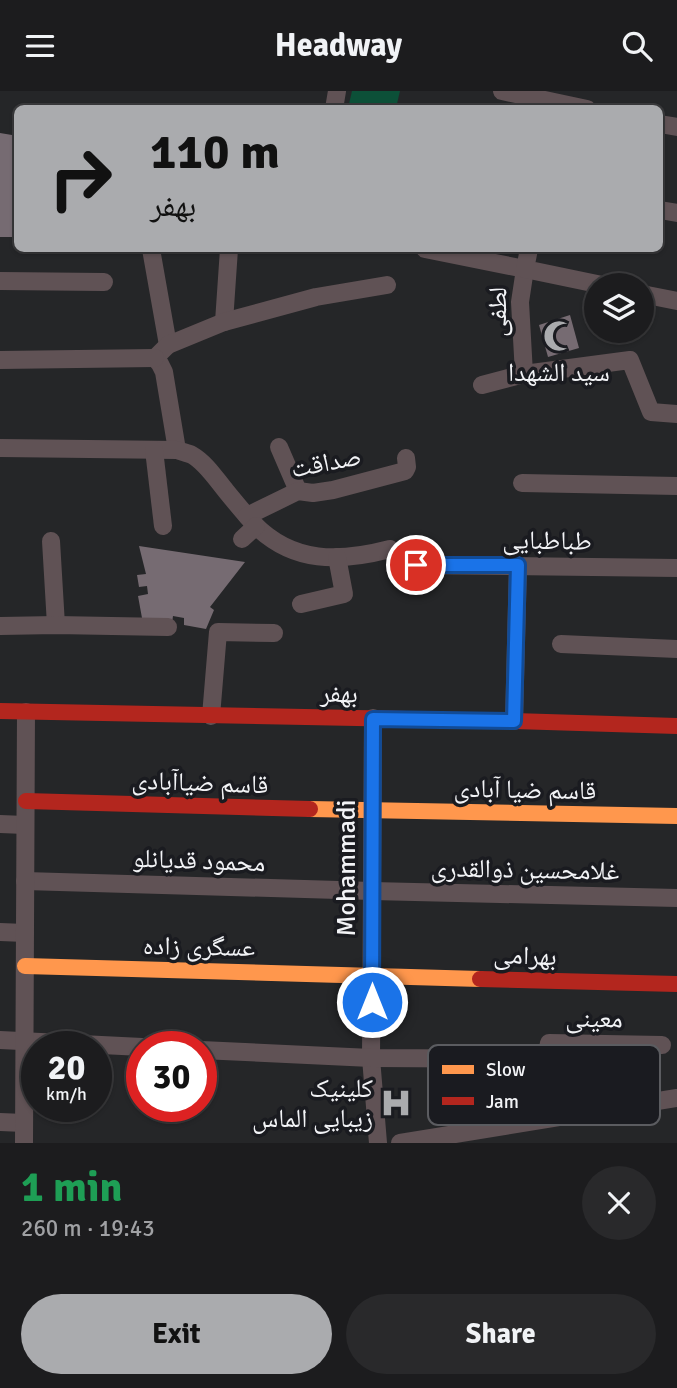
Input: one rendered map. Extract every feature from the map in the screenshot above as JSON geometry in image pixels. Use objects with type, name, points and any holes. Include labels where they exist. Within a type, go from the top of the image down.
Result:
[{"type":"street","points":[[502,91],[557,101]]},
{"type":"street","points":[[151,252],[168,345]]},
{"type":"street","points":[[224,322],[229,252]]},
{"type":"street","name":"لطفی","points":[[440,252],[525,269],[520,302],[524,374]]},
{"type":"street","points":[[528,252],[525,269],[584,281]]},
{"type":"street","points":[[0,281],[104,282]]},
{"type":"street","points":[[0,360],[155,358],[168,345],[224,322],[316,297],[387,285]]},
{"type":"street","points":[[654,296],[677,301]]},
{"type":"street","points":[[155,358],[164,372],[177,450]]},
{"type":"street","points":[[482,385],[524,374],[630,360],[651,412],[677,414]]},
{"type":"street","points":[[279,447],[298,491]]},
{"type":"street","points":[[0,448],[177,450],[192,455],[203,464],[252,521],[284,547],[298,554],[337,557],[371,554],[390,549]]},
{"type":"street","points":[[154,450],[163,526]]},
{"type":"street","name":"صداقت","points":[[242,539],[252,521],[298,491],[313,493],[333,490],[405,471],[406,458]]},
{"type":"street","points":[[522,483],[677,486]]},
{"type":"street","points":[[51,541],[56,625]]},
{"type":"street","points":[[301,604],[344,594],[337,557]]},
{"type":"street","name":"طباطبایی","points":[[416,565],[677,568]]},
{"type":"street","points":[[514,721],[518,565]]},
{"type":"street","points":[[0,626],[168,627]]},
{"type":"street","points":[[211,716],[218,632],[274,633]]},
{"type":"street","points":[[561,645],[677,649]]},
{"type":"street","name":"بهفر","points":[[0,711],[677,726]]},
{"type":"street","points":[[24,1031],[26,712]]},
{"type":"street","name":"Mohammadi","points":[[373,719],[371,1058],[378,1143]]},
{"type":"street","name":"قاسم ضیاآبادی","points":[[26,801],[372,811]]},
{"type":"street","name":"قاسم ضیا آبادی","points":[[372,811],[677,816]]},
{"type":"street","points":[[0,824],[26,825]]},
{"type":"street","name":"محمود قدیانلو","points":[[25,881],[372,891]]},
{"type":"street","name":"غلامحسین ذوالقدری","points":[[372,891],[677,898]]},
{"type":"street","points":[[0,932],[25,933]]},
{"type":"street","name":"عسگری زاده","points":[[25,966],[372,975]]},
{"type":"street","name":"بهرامی","points":[[372,975],[677,984]]},
{"type":"street","points":[[0,1039],[21,1041]]},
{"type":"street","name":"معینی","points":[[549,1045],[662,1045]]},
{"type":"street","points":[[217,1050],[371,1058]]},
{"type":"street","name":"معینی","points":[[371,1058],[428,1058]]},
{"type":"street","points":[[0,1122],[24,1123],[24,1143]]},
{"type":"street","points":[[400,1143],[511,1125]]},
{"type":"green space","points":[[352,91],[400,91],[397,105],[349,105]]},
{"type":"building","points":[[0,133],[14,135],[14,237],[0,237]]},
{"type":"building","name":"سید الشهدا","points":[[570,315],[579,348],[548,357],[539,325]]},
{"type":"building","points":[[139,546],[245,562],[210,607],[214,610],[206,629],[184,625],[184,618],[173,616],[172,623],[142,618],[138,596],[148,594],[147,586],[139,587],[137,575],[146,574]]},
{"type":"traffic: slow","points":[[310,809],[677,816]]},
{"type":"traffic: slow","points":[[25,966],[480,979]]},
{"type":"traffic: jam","points":[[0,711],[677,726]]},
{"type":"traffic: jam","points":[[26,801],[310,809]]},
{"type":"traffic: jam","points":[[480,979],[677,984]]},
{"type":"place","name":"سید الشهدا","points":[[559,336]]},
{"type":"place","name":"کلینیک زیبایی الماس","points":[[396,1103]]},
{"type":"route","points":[[372,1002],[373,719],[514,721],[518,565],[416,565]]}]
